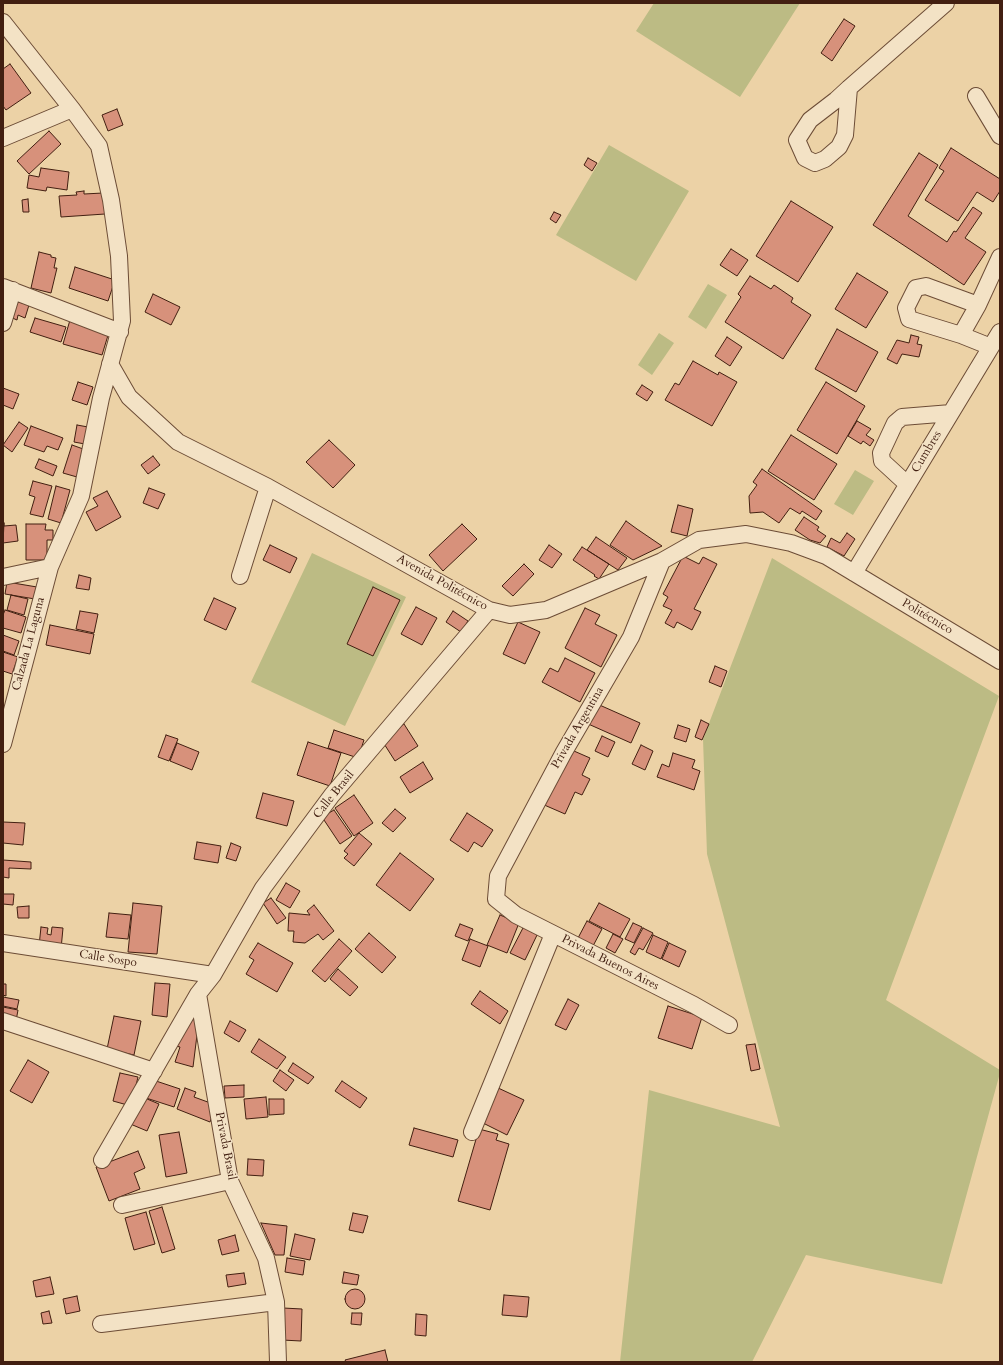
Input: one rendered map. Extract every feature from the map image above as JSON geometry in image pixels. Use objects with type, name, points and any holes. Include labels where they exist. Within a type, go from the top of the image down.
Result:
[{"type":"street","points":[[849,88],[946,3]]},
{"type":"street","name":"Calzada La Laguna","points":[[3,22],[72,109],[99,146],[106,177],[119,256],[122,321],[101,398],[81,496],[50,567],[3,744]]},
{"type":"street","points":[[976,96],[1000,136]]},
{"type":"street","points":[[3,138],[72,109]]},
{"type":"street","points":[[961,334],[978,305],[1000,257]]},
{"type":"street","points":[[978,305],[926,286],[916,288],[906,308],[908,319],[961,334],[991,347]]},
{"type":"street","points":[[3,323],[8,289],[120,332]]},
{"type":"street","name":"Cumbres","points":[[854,573],[1000,332]]},
{"type":"street","name":"Avenida Politécnico","points":[[110,364],[130,397],[178,442],[268,487],[489,610],[510,615],[546,610],[662,561],[699,540],[746,534],[791,543],[826,556],[854,573]]},
{"type":"street","points":[[907,484],[882,461],[881,453],[895,423],[902,417],[951,413]]},
{"type":"street","points":[[240,576],[268,487]]},
{"type":"street","name":"Privada Argentina","points":[[497,895],[498,876],[564,752],[631,637],[662,561]]},
{"type":"street","points":[[3,577],[50,567]]},
{"type":"street","name":"Politécnico","points":[[854,573],[1000,661]]},
{"type":"street","name":"Calle Brasil","points":[[102,1160],[198,994],[213,975],[263,888],[332,795],[489,610]]},
{"type":"street","name":"Privada Buenos Aires","points":[[497,895],[496,899],[516,915],[694,1005],[729,1026]]},
{"type":"street","points":[[472,1132],[553,934]]},
{"type":"street","name":"Calle Sospo","points":[[3,943],[213,975]]},
{"type":"street","name":"Privada Brasil","points":[[198,994],[230,1181],[266,1258],[276,1302],[278,1362]]},
{"type":"street","points":[[3,1021],[154,1071]]},
{"type":"street","points":[[122,1205],[230,1181]]},
{"type":"street","points":[[101,1324],[276,1302]]},
{"type":"shaded area","points":[[654,3],[800,3],[740,97],[636,31]]},
{"type":"shaded area","points":[[609,145],[689,191],[636,281],[556,235]]},
{"type":"shaded area","points":[[708,284],[727,295],[706,329],[688,317]]},
{"type":"shaded area","points":[[659,333],[674,343],[652,375],[638,365]]},
{"type":"shaded area","points":[[855,470],[874,481],[853,515],[834,504]]},
{"type":"shaded area","points":[[312,553],[406,597],[345,726],[251,682]]},
{"type":"shaded area","points":[[772,558],[999,696],[886,1000],[1000,1070],[1000,1073],[942,1284],[806,1255],[752,1362],[620,1362],[649,1090],[780,1127],[707,854],[703,739]]},
{"type":"building","points":[[844,19],[855,26],[832,61],[821,53]]},
{"type":"building","points":[[10,64],[31,93],[6,110],[3,106],[3,69]]},
{"type":"building","points":[[117,109],[123,125],[108,131],[102,115]]},
{"type":"building","points":[[49,131],[61,144],[29,174],[17,161]]},
{"type":"building","points":[[951,148],[1000,179],[1000,191],[993,202],[977,192],[958,221],[925,200],[944,171],[939,168]]},
{"type":"building","points":[[919,153],[938,165],[908,216],[947,242],[954,231],[956,232],[973,207],[982,213],[965,238],[986,252],[964,285],[873,225]]},
{"type":"building","points":[[588,158],[597,163],[592,171],[584,165]]},
{"type":"building","points":[[41,168],[69,172],[67,190],[47,187],[46,191],[27,188],[29,175],[39,177]]},
{"type":"building","points":[[84,191],[84,194],[103,193],[105,214],[61,217],[59,196],[77,195],[76,192]]},
{"type":"building","points":[[28,199],[29,212],[23,212],[22,200]]},
{"type":"building","points":[[791,201],[833,227],[798,282],[756,256]]},
{"type":"building","points":[[554,212],[561,215],[556,223],[550,219]]},
{"type":"building","points":[[731,249],[748,260],[737,276],[720,265]]},
{"type":"building","points":[[39,252],[56,258],[54,268],[57,268],[51,293],[31,288]]},
{"type":"building","points":[[75,267],[115,280],[108,301],[69,288]]},
{"type":"building","points":[[857,273],[888,292],[866,328],[835,309]]},
{"type":"building","points":[[750,276],[771,289],[774,285],[793,298],[791,302],[811,315],[783,359],[725,322],[741,297],[738,294]]},
{"type":"building","points":[[153,294],[180,307],[171,325],[145,312]]},
{"type":"building","points":[[15,301],[29,305],[25,318],[18,315],[17,320],[10,317]]},
{"type":"building","points":[[35,318],[66,327],[61,342],[30,332]]},
{"type":"building","points":[[70,320],[109,332],[102,355],[63,344]]},
{"type":"building","points":[[837,329],[878,352],[856,392],[815,369]]},
{"type":"building","points":[[911,335],[919,337],[917,344],[922,345],[919,357],[902,354],[897,364],[887,359],[897,340],[909,343]]},
{"type":"building","points":[[727,337],[742,347],[730,366],[715,356]]},
{"type":"building","points":[[693,361],[718,375],[719,372],[737,382],[712,426],[665,400],[675,383],[679,385]]},
{"type":"building","points":[[78,382],[93,387],[87,405],[72,400]]},
{"type":"building","points":[[826,382],[865,406],[837,454],[797,430]]},
{"type":"building","points":[[642,385],[653,392],[647,401],[636,394]]},
{"type":"building","points":[[3,388],[19,394],[13,409],[3,405]]},
{"type":"building","points":[[857,421],[871,429],[866,435],[874,440],[870,446],[863,441],[861,444],[848,436]]},
{"type":"building","points":[[19,422],[28,428],[12,452],[3,445]]},
{"type":"building","points":[[77,425],[88,427],[85,444],[74,442]]},
{"type":"building","points":[[31,426],[63,438],[58,450],[47,446],[44,452],[24,445]]},
{"type":"building","points":[[791,435],[837,464],[814,500],[768,471]]},
{"type":"building","points":[[329,440],[355,465],[333,488],[306,462]]},
{"type":"building","points":[[72,445],[86,450],[77,477],[63,473]]},
{"type":"building","points":[[153,456],[160,465],[148,474],[141,465]]},
{"type":"building","points":[[39,459],[57,466],[53,476],[35,468]]},
{"type":"building","points":[[762,469],[822,511],[816,520],[802,511],[800,514],[790,508],[779,523],[763,512],[750,513],[749,496],[757,485],[753,482]]},
{"type":"building","points":[[33,481],[52,486],[43,517],[30,514],[35,497],[29,495]]},
{"type":"building","points":[[56,486],[70,490],[61,523],[48,519]]},
{"type":"building","points":[[149,488],[165,494],[158,509],[143,503]]},
{"type":"building","points":[[107,491],[121,517],[96,531],[86,512],[98,506],[93,498]]},
{"type":"building","points":[[678,505],[693,509],[687,536],[671,532]]},
{"type":"building","points":[[804,517],[819,527],[817,530],[826,536],[820,543],[810,540],[795,530]]},
{"type":"building","points":[[626,521],[662,546],[633,560],[610,545]]},
{"type":"building","points":[[4,523],[4,526],[16,525],[18,541],[3,543]]},
{"type":"building","points":[[26,524],[46,524],[45,530],[53,530],[53,540],[47,540],[47,560],[26,560]]},
{"type":"building","points":[[462,524],[477,539],[443,571],[429,555]]},
{"type":"building","points":[[847,533],[855,539],[844,556],[827,547],[831,538],[840,543]]},
{"type":"building","points":[[596,537],[627,558],[618,570],[587,550]]},
{"type":"building","points":[[270,545],[297,558],[290,573],[263,560]]},
{"type":"building","points":[[549,545],[562,554],[552,568],[539,560]]},
{"type":"building","points":[[582,547],[609,564],[599,579],[573,560]]},
{"type":"building","points":[[683,556],[699,564],[703,557],[717,564],[694,609],[701,612],[692,630],[677,622],[674,628],[665,623],[672,610],[663,606],[668,597],[663,594]]},
{"type":"building","points":[[524,564],[534,574],[513,596],[502,586]]},
{"type":"building","points":[[79,575],[91,578],[89,590],[76,588]]},
{"type":"building","points":[[7,582],[37,587],[35,599],[5,594]]},
{"type":"building","points":[[373,587],[400,600],[373,656],[347,644]]},
{"type":"building","points":[[11,595],[28,599],[24,615],[7,610]]},
{"type":"building","points":[[214,598],[236,608],[226,630],[204,620]]},
{"type":"building","points":[[416,607],[437,618],[422,645],[401,634]]},
{"type":"building","points":[[585,608],[600,615],[595,624],[617,635],[601,667],[565,648]]},
{"type":"building","points":[[5,610],[26,617],[21,633],[3,628],[3,615]]},
{"type":"building","points":[[80,611],[98,614],[94,633],[76,629]]},
{"type":"building","points":[[453,611],[468,621],[461,632],[446,622]]},
{"type":"building","points":[[518,622],[540,632],[525,664],[503,654]]},
{"type":"building","points":[[50,625],[94,634],[90,654],[46,645]]},
{"type":"building","points":[[3,635],[19,641],[14,655],[3,651]]},
{"type":"building","points":[[3,652],[18,657],[12,674],[3,671]]},
{"type":"building","points":[[565,658],[595,673],[580,702],[542,682],[550,668],[558,672]]},
{"type":"building","points":[[715,666],[727,671],[721,687],[709,682]]},
{"type":"building","points":[[595,703],[640,723],[631,743],[586,723]]},
{"type":"building","points":[[701,720],[709,724],[702,740],[695,737]]},
{"type":"building","points":[[404,724],[418,746],[395,761],[381,739]]},
{"type":"building","points":[[678,725],[690,729],[686,742],[674,738]]},
{"type":"building","points":[[334,730],[364,740],[358,758],[328,748]]},
{"type":"building","points":[[166,735],[178,739],[169,761],[158,757]]},
{"type":"building","points":[[602,736],[615,742],[608,757],[595,751]]},
{"type":"building","points":[[308,742],[341,753],[330,786],[297,775]]},
{"type":"building","points":[[177,743],[199,752],[192,770],[170,761]]},
{"type":"building","points":[[641,745],[653,751],[645,770],[632,764]]},
{"type":"building","points":[[567,748],[590,758],[582,775],[590,779],[582,795],[575,792],[565,814],[542,804]]},
{"type":"building","points":[[673,753],[695,760],[692,768],[700,771],[694,790],[657,777],[662,764],[669,767]]},
{"type":"building","points":[[423,762],[433,779],[410,793],[400,777]]},
{"type":"building","points":[[263,793],[294,801],[287,826],[256,818]]},
{"type":"building","points":[[354,795],[373,823],[354,836],[335,808]]},
{"type":"building","points":[[395,809],[406,818],[393,832],[382,823]]},
{"type":"building","points":[[334,810],[352,836],[340,844],[322,817]]},
{"type":"building","points":[[467,813],[493,830],[482,847],[474,842],[468,852],[450,840]]},
{"type":"building","points":[[3,822],[25,823],[23,845],[3,843]]},
{"type":"building","points":[[359,833],[372,844],[354,866],[344,858],[348,854],[344,851]]},
{"type":"building","points":[[197,842],[221,846],[218,863],[194,859]]},
{"type":"building","points":[[231,843],[241,847],[236,861],[226,858]]},
{"type":"building","points":[[400,853],[434,879],[410,911],[376,885]]},
{"type":"building","points":[[3,860],[31,862],[31,869],[9,868],[9,878],[3,877]]},
{"type":"building","points":[[286,883],[300,891],[290,908],[276,900]]},
{"type":"building","points":[[3,894],[14,894],[13,905],[3,904]]},
{"type":"building","points":[[271,898],[286,918],[277,924],[263,903]]},
{"type":"building","points":[[133,903],[162,906],[157,954],[128,952]]},
{"type":"building","points":[[599,903],[630,919],[620,937],[589,921]]},
{"type":"building","points":[[314,905],[334,931],[323,940],[318,934],[305,943],[293,942],[294,931],[288,931],[289,913],[310,915],[307,911]]},
{"type":"building","points":[[29,906],[29,918],[18,918],[17,907]]},
{"type":"building","points":[[109,913],[131,915],[128,939],[106,937]]},
{"type":"building","points":[[500,915],[519,923],[507,953],[487,945]]},
{"type":"building","points":[[587,921],[602,929],[593,946],[578,938]]},
{"type":"building","points":[[633,923],[642,927],[634,943],[625,939]]},
{"type":"building","points":[[460,924],[473,929],[468,941],[455,936]]},
{"type":"building","points":[[524,926],[538,933],[525,960],[510,953]]},
{"type":"building","points":[[41,927],[48,928],[47,934],[51,935],[52,927],[63,928],[61,949],[39,946]]},
{"type":"building","points":[[643,928],[653,933],[643,950],[639,948],[635,955],[630,952]]},
{"type":"building","points":[[369,933],[396,957],[382,973],[355,949]]},
{"type":"building","points":[[613,934],[623,939],[615,953],[606,948]]},
{"type":"building","points":[[653,935],[668,942],[661,959],[646,952]]},
{"type":"building","points":[[339,939],[352,951],[325,982],[312,971]]},
{"type":"building","points":[[470,939],[488,946],[480,967],[462,960]]},
{"type":"building","points":[[258,943],[293,963],[277,992],[246,974],[254,960],[249,957]]},
{"type":"building","points":[[669,943],[686,951],[679,967],[662,959]]},
{"type":"building","points":[[338,969],[358,987],[350,996],[330,979]]},
{"type":"building","points":[[155,983],[170,984],[167,1017],[152,1015]]},
{"type":"building","points":[[3,984],[6,984],[6,996],[3,995]]},
{"type":"building","points":[[480,991],[508,1011],[500,1024],[471,1004]]},
{"type":"building","points":[[3,997],[19,1000],[17,1009],[3,1006]]},
{"type":"building","points":[[568,999],[579,1005],[566,1030],[555,1025]]},
{"type":"building","points":[[668,1006],[702,1017],[692,1049],[658,1038]]},
{"type":"building","points":[[3,1007],[18,1010],[16,1021],[3,1018]]},
{"type":"building","points":[[114,1016],[141,1021],[134,1055],[107,1049]]},
{"type":"building","points":[[187,1016],[199,1019],[193,1067],[175,1062],[180,1047],[172,1045]]},
{"type":"building","points":[[230,1021],[246,1030],[239,1042],[224,1033]]},
{"type":"building","points":[[259,1039],[286,1057],[277,1069],[251,1052]]},
{"type":"building","points":[[755,1044],[760,1069],[751,1071],[746,1045]]},
{"type":"building","points":[[28,1060],[49,1072],[32,1103],[10,1091]]},
{"type":"building","points":[[293,1063],[314,1077],[308,1084],[288,1071]]},
{"type":"building","points":[[280,1070],[294,1080],[286,1091],[273,1081]]},
{"type":"building","points":[[120,1073],[138,1077],[131,1106],[113,1101]]},
{"type":"building","points":[[150,1079],[180,1089],[174,1107],[143,1097]]},
{"type":"building","points":[[342,1081],[367,1098],[360,1108],[335,1091]]},
{"type":"building","points":[[244,1085],[244,1097],[225,1098],[224,1086]]},
{"type":"building","points":[[496,1087],[524,1100],[507,1135],[479,1121]]},
{"type":"building","points":[[185,1088],[196,1092],[194,1097],[216,1105],[210,1122],[177,1109]]},
{"type":"building","points":[[140,1096],[159,1104],[147,1131],[128,1123]]},
{"type":"building","points":[[266,1097],[268,1117],[246,1119],[244,1099]]},
{"type":"building","points":[[269,1099],[284,1099],[284,1114],[269,1115]]},
{"type":"building","points":[[414,1128],[458,1140],[453,1157],[409,1145]]},
{"type":"building","points":[[479,1129],[498,1134],[496,1140],[509,1144],[490,1210],[458,1201]]},
{"type":"building","points":[[179,1132],[187,1173],[166,1177],[159,1135]]},
{"type":"building","points":[[138,1151],[145,1168],[134,1173],[140,1189],[109,1201],[96,1167]]},
{"type":"building","points":[[248,1159],[264,1160],[263,1176],[247,1175]]},
{"type":"building","points":[[162,1207],[175,1249],[162,1253],[149,1211]]},
{"type":"building","points":[[146,1212],[155,1244],[134,1250],[125,1218]]},
{"type":"building","points":[[353,1213],[368,1216],[363,1233],[349,1230]]},
{"type":"building","points":[[261,1223],[287,1226],[284,1255],[275,1255]]},
{"type":"building","points":[[295,1234],[315,1239],[310,1260],[290,1256]]},
{"type":"building","points":[[235,1235],[239,1251],[222,1255],[218,1240]]},
{"type":"building","points":[[287,1258],[305,1261],[303,1275],[285,1272]]},
{"type":"building","points":[[344,1272],[359,1275],[357,1285],[342,1283]]},
{"type":"building","points":[[244,1273],[246,1284],[228,1287],[226,1275]]},
{"type":"building","points":[[50,1277],[54,1294],[36,1297],[33,1281]]},
{"type":"building","points":[[351,1289],[359,1289],[365,1295],[365,1303],[359,1309],[351,1309],[345,1303],[345,1295]]},
{"type":"building","points":[[504,1295],[529,1297],[527,1317],[502,1315]]},
{"type":"building","points":[[77,1296],[80,1311],[66,1314],[63,1299]]},
{"type":"building","points":[[283,1308],[302,1309],[301,1341],[282,1340]]},
{"type":"building","points":[[49,1311],[52,1323],[43,1324],[41,1313]]},
{"type":"building","points":[[352,1313],[362,1313],[361,1325],[351,1324]]},
{"type":"building","points":[[416,1314],[427,1315],[426,1336],[415,1335]]},
{"type":"building","points":[[385,1350],[388,1362],[346,1362],[345,1360]]}]
